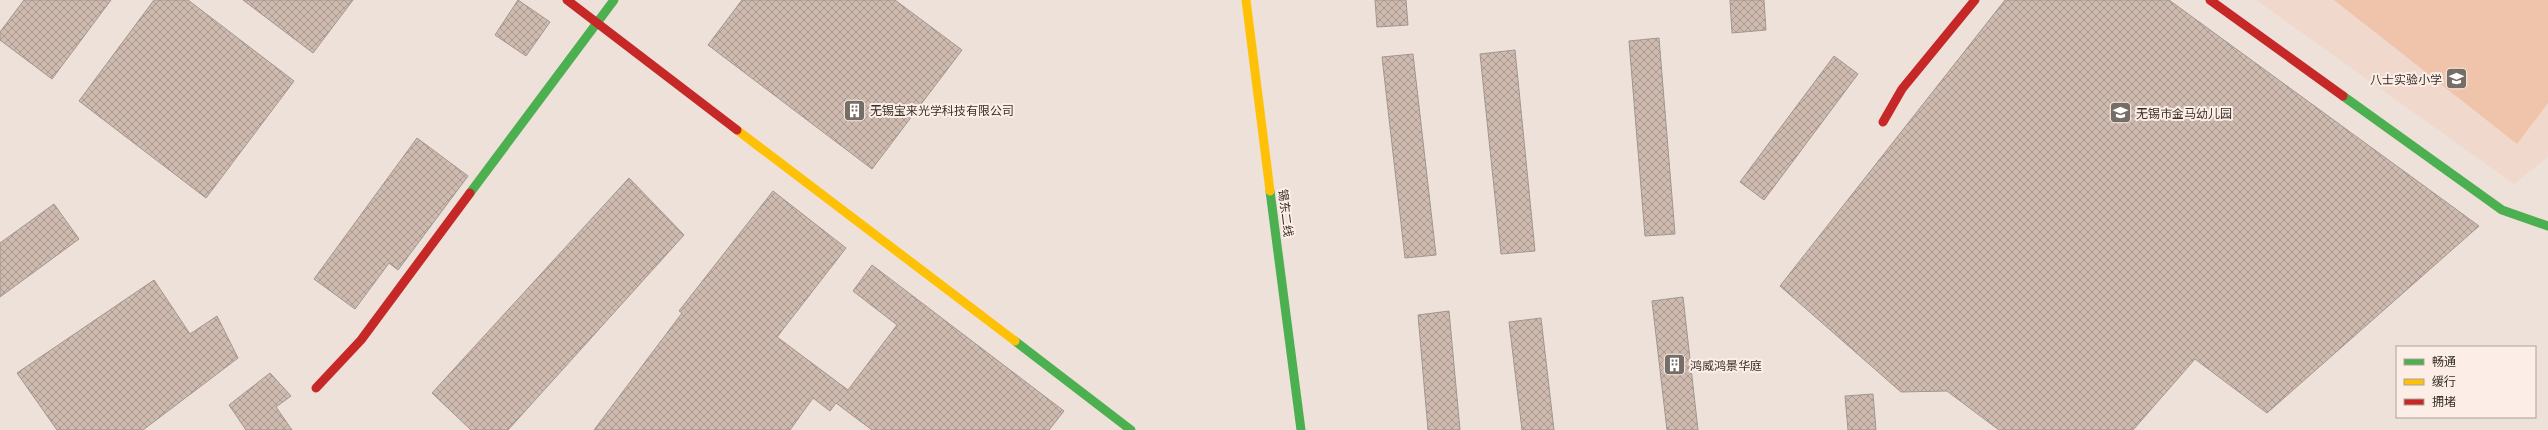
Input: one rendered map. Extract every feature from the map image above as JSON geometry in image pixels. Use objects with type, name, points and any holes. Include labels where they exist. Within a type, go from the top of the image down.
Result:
[{"type":"street","points":[[567,0],[1131,430]]},
{"type":"street","points":[[316,388],[361,340],[614,0]]},
{"type":"street","name":"锡东二线","points":[[1246,0],[1301,430]]},
{"type":"street","points":[[1883,122],[1902,89],[1975,0]]},
{"type":"street","points":[[2210,0],[2502,210],[2548,226]]},
{"type":"shaded area","name":"八士实验小学","points":[[2256,0],[2548,0],[2548,157],[2514,184]]},
{"type":"shaded area","points":[[2334,0],[2548,0],[2548,103],[2517,144]]},
{"type":"building","points":[[24,0],[111,0],[52,79],[0,40],[0,32]]},
{"type":"building","points":[[154,0],[188,0],[294,81],[206,198],[79,101]]},
{"type":"building","points":[[243,0],[353,0],[313,53]]},
{"type":"building","points":[[518,0],[550,22],[526,56],[495,35]]},
{"type":"building","name":"无锡宝来光学科技有限公司","points":[[742,0],[895,0],[962,50],[872,169],[708,45]]},
{"type":"building","points":[[1375,0],[1406,0],[1408,25],[1377,27]]},
{"type":"building","points":[[1730,0],[1764,0],[1766,30],[1732,33]]},
{"type":"building","name":"无锡市金马幼儿园","points":[[2005,0],[2169,0],[2479,226],[2267,413],[2195,359],[2133,430],[1999,430],[1947,391],[1901,392],[1780,286]]},
{"type":"building","points":[[1659,38],[1675,234],[1645,236],[1629,41]]},
{"type":"building","points":[[1515,50],[1535,251],[1501,254],[1480,54]]},
{"type":"building","points":[[1413,54],[1436,255],[1405,258],[1382,57]]},
{"type":"building","points":[[1834,56],[1858,74],[1764,200],[1740,182]]},
{"type":"building","points":[[417,138],[468,176],[398,270],[389,263],[355,309],[314,279]]},
{"type":"building","points":[[629,178],[684,235],[508,430],[471,430],[432,393]]},
{"type":"building","points":[[773,191],[846,248],[777,337],[848,390],[897,325],[853,291],[872,265],[1064,411],[1049,430],[872,430],[836,403],[830,411],[813,398],[790,430],[594,430],[682,313],[679,311]]},
{"type":"building","points":[[54,204],[79,239],[0,297],[0,243]]},
{"type":"building","points":[[154,280],[190,334],[217,316],[238,358],[143,430],[57,430],[17,373]]},
{"type":"building","name":"鸿威鸿景华庭","points":[[1683,297],[1698,430],[1667,430],[1652,301]]},
{"type":"building","points":[[1449,311],[1460,430],[1428,430],[1418,315]]},
{"type":"building","points":[[1541,318],[1554,430],[1522,430],[1509,322]]},
{"type":"building","points":[[270,373],[291,396],[276,407],[292,430],[246,430],[229,405]]},
{"type":"building","points":[[1873,394],[1876,430],[1848,430],[1845,396]]},
{"type":"traffic: fast","points":[[470,193],[614,0]]},
{"type":"traffic: fast","points":[[2343,96],[2502,210],[2548,226]]},
{"type":"traffic: fast","points":[[1270,191],[1301,430]]},
{"type":"traffic: fast","points":[[1015,341],[1131,430]]},
{"type":"traffic: slow","points":[[1246,0],[1270,191]]},
{"type":"traffic: slow","points":[[737,130],[1015,341]]},
{"type":"traffic: jam","points":[[567,0],[737,130]]},
{"type":"traffic: jam","points":[[1883,122],[1902,89],[1975,0]]},
{"type":"traffic: jam","points":[[2210,0],[2343,96]]},
{"type":"traffic: jam","points":[[316,388],[361,340],[470,193]]},
{"type":"place","name":"八士实验小学","points":[[2457,79]]},
{"type":"place","name":"无锡宝来光学科技有限公司","points":[[855,110]]},
{"type":"place","name":"无锡市金马幼儿园","points":[[2120,113]]},
{"type":"place","name":"鸿威鸿景华庭","points":[[1675,365]]}]
